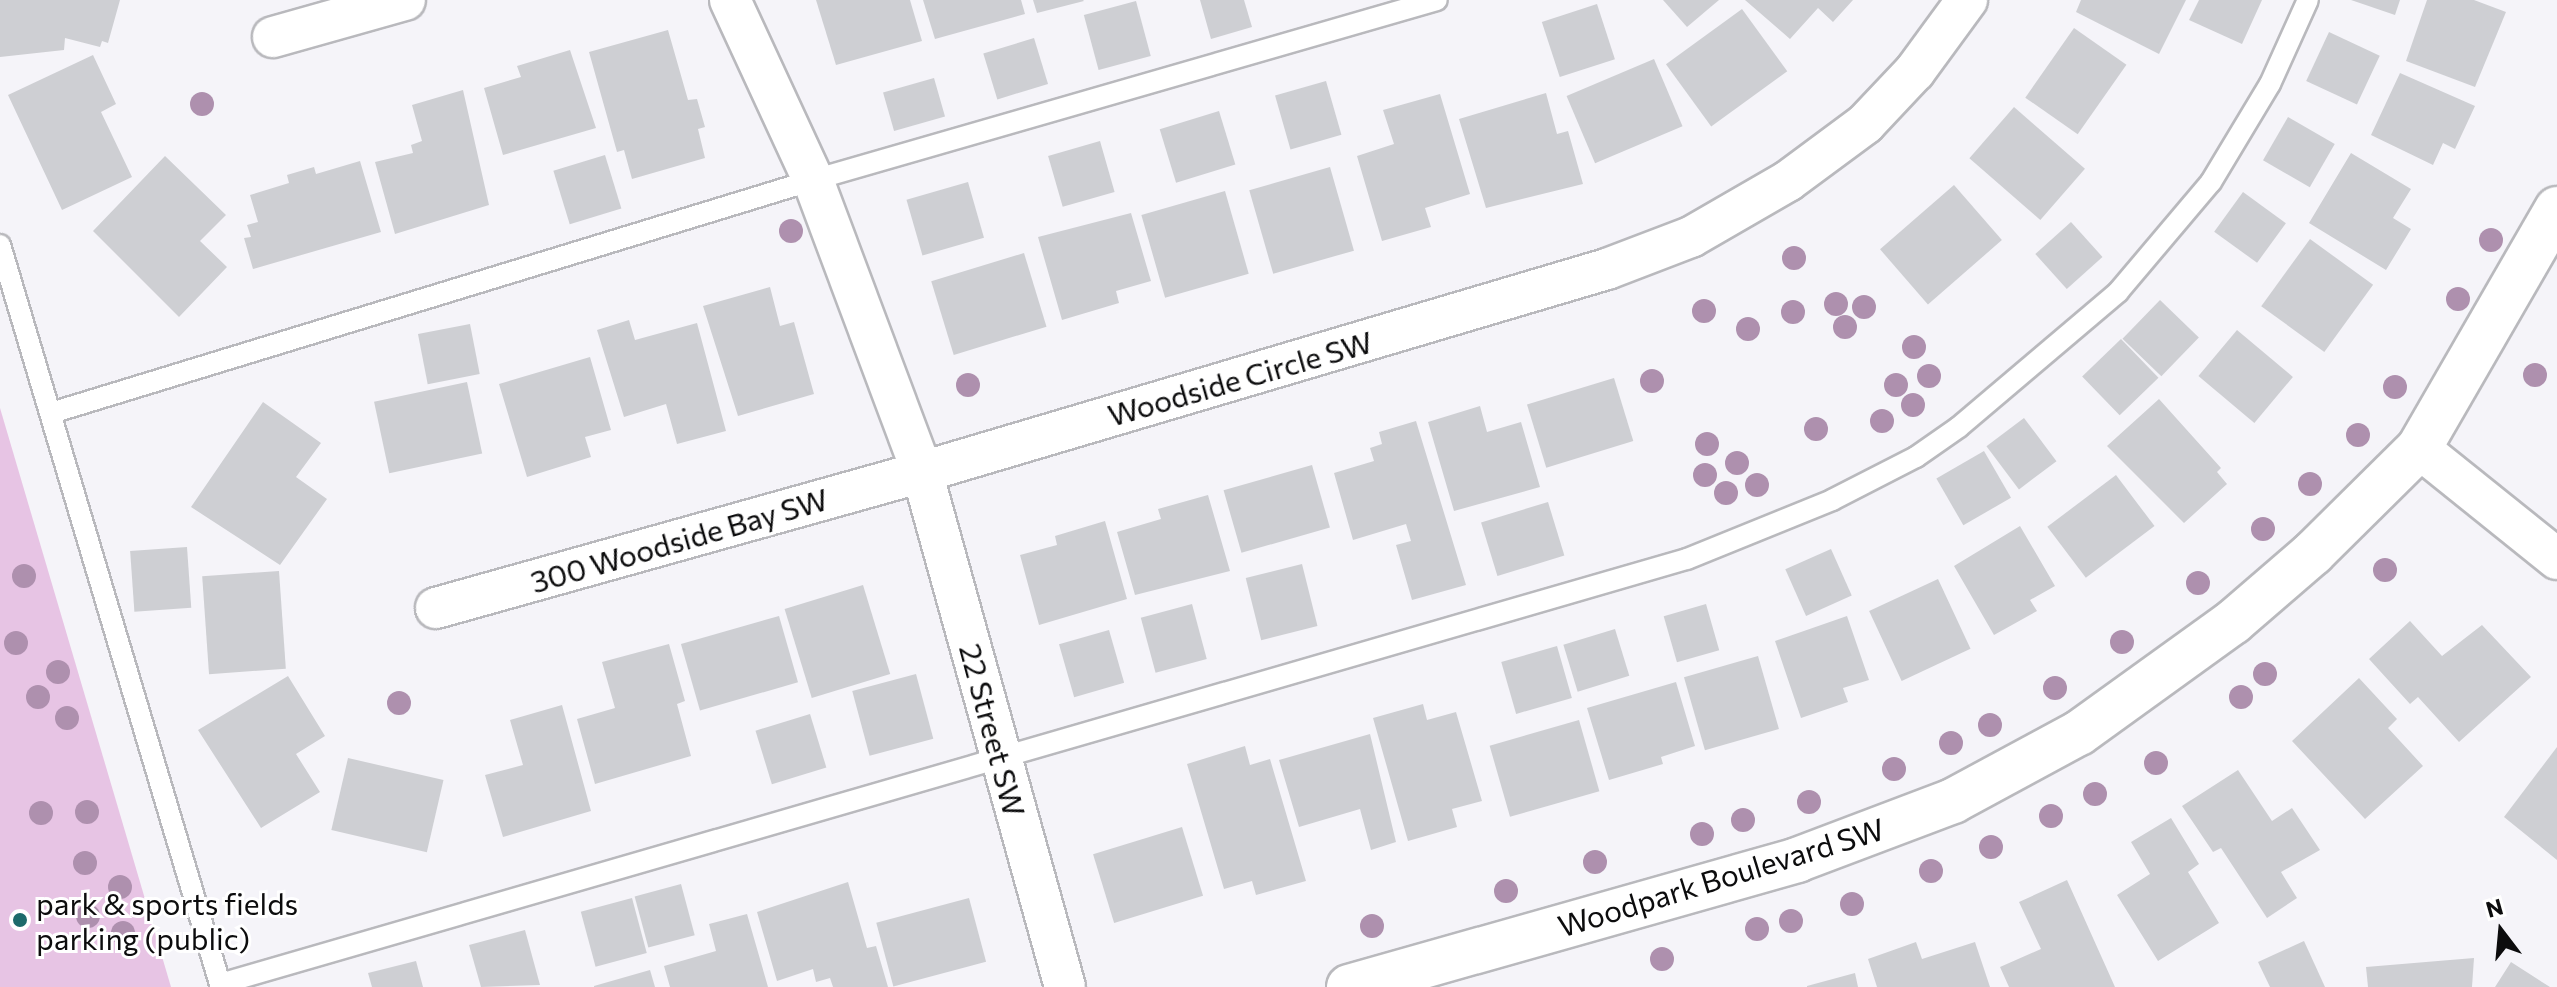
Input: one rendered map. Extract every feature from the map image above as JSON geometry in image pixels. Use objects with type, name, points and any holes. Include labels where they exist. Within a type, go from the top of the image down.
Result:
[{"type":"street","points":[[273,37],[405,0]]},
{"type":"street","points":[[730,0],[813,180],[922,472]]},
{"type":"street","name":"Woodside Circle SW","points":[[922,472],[1607,269],[1691,237],[1788,181],[1865,124],[1915,71],[1967,0]]},
{"type":"street","name":"Woodpark Boulevard SW","points":[[1349,987],[1797,860],[1953,801],[2079,733],[2233,622],[2313,553],[2419,448],[2557,209]]},
{"type":"street","points":[[2419,448],[2557,559]]},
{"type":"street","name":"300 Woodside Bay SW","points":[[436,608],[922,472]]},
{"type":"street","name":"22 Street SW","points":[[922,472],[1065,987]]},
{"type":"lane","points":[[51,413],[813,180],[1437,0]]},
{"type":"lane","points":[[0,245],[220,984],[999,755],[1687,559],[1832,500],[1916,457],[2005,392],[2118,292],[2211,182],[2270,84],[2308,0]]},
{"type":"shaded area","points":[[0,408],[171,987],[0,987]]},
{"type":"building","points":[[0,0],[120,0],[108,43],[102,41],[100,47],[65,38],[64,50],[0,57]]},
{"type":"building","points":[[816,0],[910,0],[922,41],[836,65]]},
{"type":"building","points":[[923,0],[1021,0],[1025,14],[935,39]]},
{"type":"building","points":[[1033,0],[1083,0],[1084,1],[1037,13]]},
{"type":"building","points":[[1200,0],[1244,0],[1252,27],[1211,39]]},
{"type":"building","points":[[1663,0],[1719,0],[1687,27]]},
{"type":"building","points":[[1745,0],[1853,0],[1833,22],[1818,8],[1790,39]]},
{"type":"building","points":[[2081,0],[2186,0],[2159,54],[2076,12]]},
{"type":"building","points":[[2199,0],[2262,0],[2242,44],[2189,20]]},
{"type":"building","points":[[2351,0],[2400,0],[2395,15]]},
{"type":"building","points":[[2427,0],[2474,0],[2506,12],[2475,87],[2406,61]]},
{"type":"building","points":[[1136,1],[1151,56],[1099,70],[1084,15]]},
{"type":"building","points":[[1597,4],[1615,59],[1560,77],[1542,22]]},
{"type":"building","points":[[1742,9],[1787,71],[1711,127],[1666,64]]},
{"type":"building","points":[[2074,28],[2126,65],[2078,134],[2025,98]]},
{"type":"building","points":[[668,30],[688,100],[697,99],[705,127],[698,129],[705,158],[632,179],[624,150],[617,152],[589,52]]},
{"type":"building","points":[[2329,32],[2380,56],[2357,105],[2306,81]]},
{"type":"building","points":[[1034,38],[1048,84],[997,99],[983,53]]},
{"type":"building","points":[[570,50],[596,128],[503,155],[484,88],[521,77],[517,66]]},
{"type":"building","points":[[93,55],[116,104],[101,112],[132,177],[62,210],[8,95]]},
{"type":"building","points":[[1654,59],[1683,126],[1595,163],[1567,96]]},
{"type":"building","points":[[2400,73],[2475,106],[2455,149],[2443,143],[2433,165],[2371,135]]},
{"type":"building","points":[[934,78],[945,116],[894,131],[883,93]]},
{"type":"building","points":[[1326,81],[1341,135],[1290,149],[1275,96]]},
{"type":"building","points":[[463,90],[489,205],[395,234],[375,162],[413,153],[411,145],[422,141],[412,105]]},
{"type":"building","points":[[1546,93],[1557,134],[1568,131],[1583,184],[1486,208],[1459,119]]},
{"type":"building","points":[[1440,94],[1470,194],[1425,208],[1431,227],[1382,241],[1357,156],[1394,144],[1383,110]]},
{"type":"building","points":[[2014,107],[2085,169],[2040,220],[1969,158]]},
{"type":"building","points":[[1219,111],[1235,165],[1176,183],[1160,129]]},
{"type":"building","points":[[2288,117],[2335,144],[2310,187],[2263,160]]},
{"type":"building","points":[[1100,141],[1115,192],[1063,207],[1048,156]]},
{"type":"building","points":[[2351,153],[2411,189],[2393,218],[2411,229],[2386,270],[2309,223]]},
{"type":"building","points":[[605,155],[621,209],[570,224],[553,171]]},
{"type":"building","points":[[165,156],[226,215],[200,241],[227,267],[179,317],[93,231]]},
{"type":"building","points":[[360,161],[381,232],[253,269],[244,238],[251,237],[247,225],[258,222],[250,195],[289,183],[287,175],[314,167],[316,174]]},
{"type":"building","points":[[1330,167],[1354,251],[1273,274],[1249,190]]},
{"type":"building","points":[[968,182],[984,238],[922,255],[906,200]]},
{"type":"building","points":[[1954,185],[2002,240],[1928,304],[1880,249]]},
{"type":"building","points":[[1225,191],[1249,274],[1165,298],[1141,215]]},
{"type":"building","points":[[2243,192],[2286,223],[2257,263],[2214,232]]},
{"type":"building","points":[[1131,213],[1151,281],[1116,291],[1119,303],[1062,320],[1038,237]]},
{"type":"building","points":[[2071,222],[2102,257],[2067,289],[2035,254]]},
{"type":"building","points":[[2310,239],[2373,285],[2324,352],[2261,306]]},
{"type":"building","points":[[1024,253],[1047,327],[954,355],[931,281]]},
{"type":"building","points":[[770,287],[780,326],[794,322],[814,394],[738,416],[703,306]]},
{"type":"building","points":[[2160,300],[2199,338],[2161,376],[2122,339]]},
{"type":"building","points":[[629,320],[635,340],[697,323],[726,431],[677,444],[666,404],[624,417],[597,330]]},
{"type":"building","points":[[470,324],[480,374],[428,384],[418,334]]},
{"type":"building","points":[[2237,330],[2293,377],[2254,423],[2198,376]]},
{"type":"building","points":[[2121,339],[2159,378],[2120,415],[2082,377]]},
{"type":"building","points":[[590,357],[611,430],[585,437],[591,457],[527,477],[499,384]]},
{"type":"building","points":[[1614,378],[1633,441],[1546,468],[1527,405]]},
{"type":"building","points":[[467,382],[482,453],[389,473],[374,402]]},
{"type":"building","points":[[2159,399],[2221,468],[2217,472],[2227,484],[2184,523],[2107,446]]},
{"type":"building","points":[[263,402],[321,443],[296,477],[327,499],[280,565],[191,507]]},
{"type":"building","points":[[1480,406],[1487,432],[1521,422],[1540,487],[1454,511],[1428,422]]},
{"type":"building","points":[[2024,418],[2056,461],[2019,489],[1986,446]]},
{"type":"building","points":[[1416,421],[1466,585],[1412,600],[1396,545],[1411,541],[1406,524],[1353,540],[1334,473],[1374,461],[1370,448],[1382,444],[1379,432]]},
{"type":"building","points":[[1984,451],[2011,498],[1963,525],[1936,478]]},
{"type":"building","points":[[1312,465],[1330,527],[1241,553],[1224,490]]},
{"type":"building","points":[[2116,475],[2155,526],[2086,578],[2047,527]]},
{"type":"building","points":[[1208,495],[1230,571],[1135,595],[1117,532],[1161,519],[1158,509]]},
{"type":"building","points":[[1548,502],[1564,556],[1497,576],[1481,522]]},
{"type":"building","points":[[1105,521],[1127,599],[1039,625],[1020,555],[1057,545],[1055,536]]},
{"type":"building","points":[[2020,526],[2055,586],[2030,600],[2037,611],[1994,635],[1954,566]]},
{"type":"building","points":[[187,547],[191,608],[134,612],[130,551]]},
{"type":"building","points":[[1831,549],[1852,596],[1806,616],[1785,569]]},
{"type":"building","points":[[1302,564],[1317,626],[1261,640],[1246,578]]},
{"type":"building","points":[[279,571],[286,669],[209,674],[202,576]]},
{"type":"building","points":[[1938,579],[1971,649],[1902,681],[1869,611]]},
{"type":"building","points":[[863,585],[890,674],[812,698],[785,609]]},
{"type":"building","points":[[1192,604],[1207,659],[1156,673],[1141,618]]},
{"type":"building","points":[[1706,604],[1719,650],[1677,662],[1664,616]]},
{"type":"building","points":[[779,616],[798,682],[700,710],[681,644]]},
{"type":"building","points":[[1847,616],[1869,680],[1843,688],[1848,702],[1801,718],[1775,641]]},
{"type":"building","points":[[2410,621],[2442,656],[2482,625],[2531,677],[2459,742],[2418,697],[2410,704],[2369,659]]},
{"type":"building","points":[[1615,629],[1629,676],[1578,692],[1563,645]]},
{"type":"building","points":[[1109,630],[1124,683],[1074,697],[1059,644]]},
{"type":"building","points":[[669,644],[685,701],[677,704],[691,756],[595,784],[577,719],[615,708],[602,662]]},
{"type":"building","points":[[1557,646],[1572,698],[1516,714],[1501,662]]},
{"type":"building","points":[[1758,656],[1779,729],[1705,750],[1684,677]]},
{"type":"building","points":[[916,674],[933,739],[870,756],[852,691]]},
{"type":"building","points":[[288,676],[325,736],[296,754],[320,792],[261,828],[198,730]]},
{"type":"building","points":[[2359,678],[2397,719],[2388,728],[2423,766],[2365,819],[2292,741]]},
{"type":"building","points":[[1676,682],[1695,746],[1661,757],[1663,764],[1609,780],[1587,708]]},
{"type":"building","points":[[1423,704],[1427,720],[1456,712],[1482,801],[1452,809],[1457,827],[1408,841],[1373,718]]},
{"type":"building","points":[[562,705],[591,811],[503,837],[485,775],[523,765],[510,720]]},
{"type":"building","points":[[810,714],[826,768],[772,784],[755,731]]},
{"type":"building","points":[[1579,720],[1599,791],[1510,817],[1490,746]]},
{"type":"building","points":[[1370,734],[1396,842],[1371,850],[1360,809],[1299,827],[1279,760]]},
{"type":"building","points":[[1245,746],[1250,765],[1270,759],[1306,881],[1256,895],[1252,881],[1224,889],[1187,764]]},
{"type":"building","points":[[2557,747],[2557,860],[2504,817]]},
{"type":"building","points":[[348,758],[443,780],[427,852],[331,830]]},
{"type":"building","points":[[2238,770],[2272,821],[2292,808],[2320,850],[2281,872],[2297,898],[2267,918],[2221,848],[2213,852],[2182,806]]},
{"type":"building","points":[[2171,818],[2199,864],[2188,872],[2219,923],[2158,961],[2117,895],[2150,874],[2131,842]]},
{"type":"building","points":[[1182,827],[1203,896],[1114,923],[1093,854]]},
{"type":"building","points":[[2067,880],[2115,987],[2009,987],[2000,967],[2041,949],[2019,902]]},
{"type":"building","points":[[848,882],[867,948],[876,946],[888,987],[833,987],[830,978],[816,982],[813,969],[777,981],[757,912]]},
{"type":"building","points":[[681,884],[695,935],[648,948],[635,896]]},
{"type":"building","points":[[632,898],[647,953],[596,967],[581,912]]},
{"type":"building","points":[[969,898],[986,962],[893,987],[876,923]]},
{"type":"building","points":[[747,914],[768,987],[670,987],[664,966],[716,951],[709,924]]},
{"type":"building","points":[[525,930],[540,985],[481,987],[469,945]]},
{"type":"building","points":[[2304,941],[2325,987],[2270,987],[2258,962]]},
{"type":"building","points":[[1916,942],[1922,959],[1975,942],[1990,987],[1877,987],[1868,959]]},
{"type":"building","points":[[2474,958],[2472,987],[2368,987],[2366,967]]},
{"type":"building","points":[[416,961],[423,987],[372,987],[368,973]]},
{"type":"building","points":[[2511,962],[2539,980],[2550,987],[2495,987]]},
{"type":"building","points":[[650,970],[655,987],[594,987],[594,986]]},
{"type":"building","points":[[1855,973],[1858,987],[1807,987],[1807,986]]},
{"type":"place","name":"park & sports fields parking (public)","points":[[20,920]]}]
